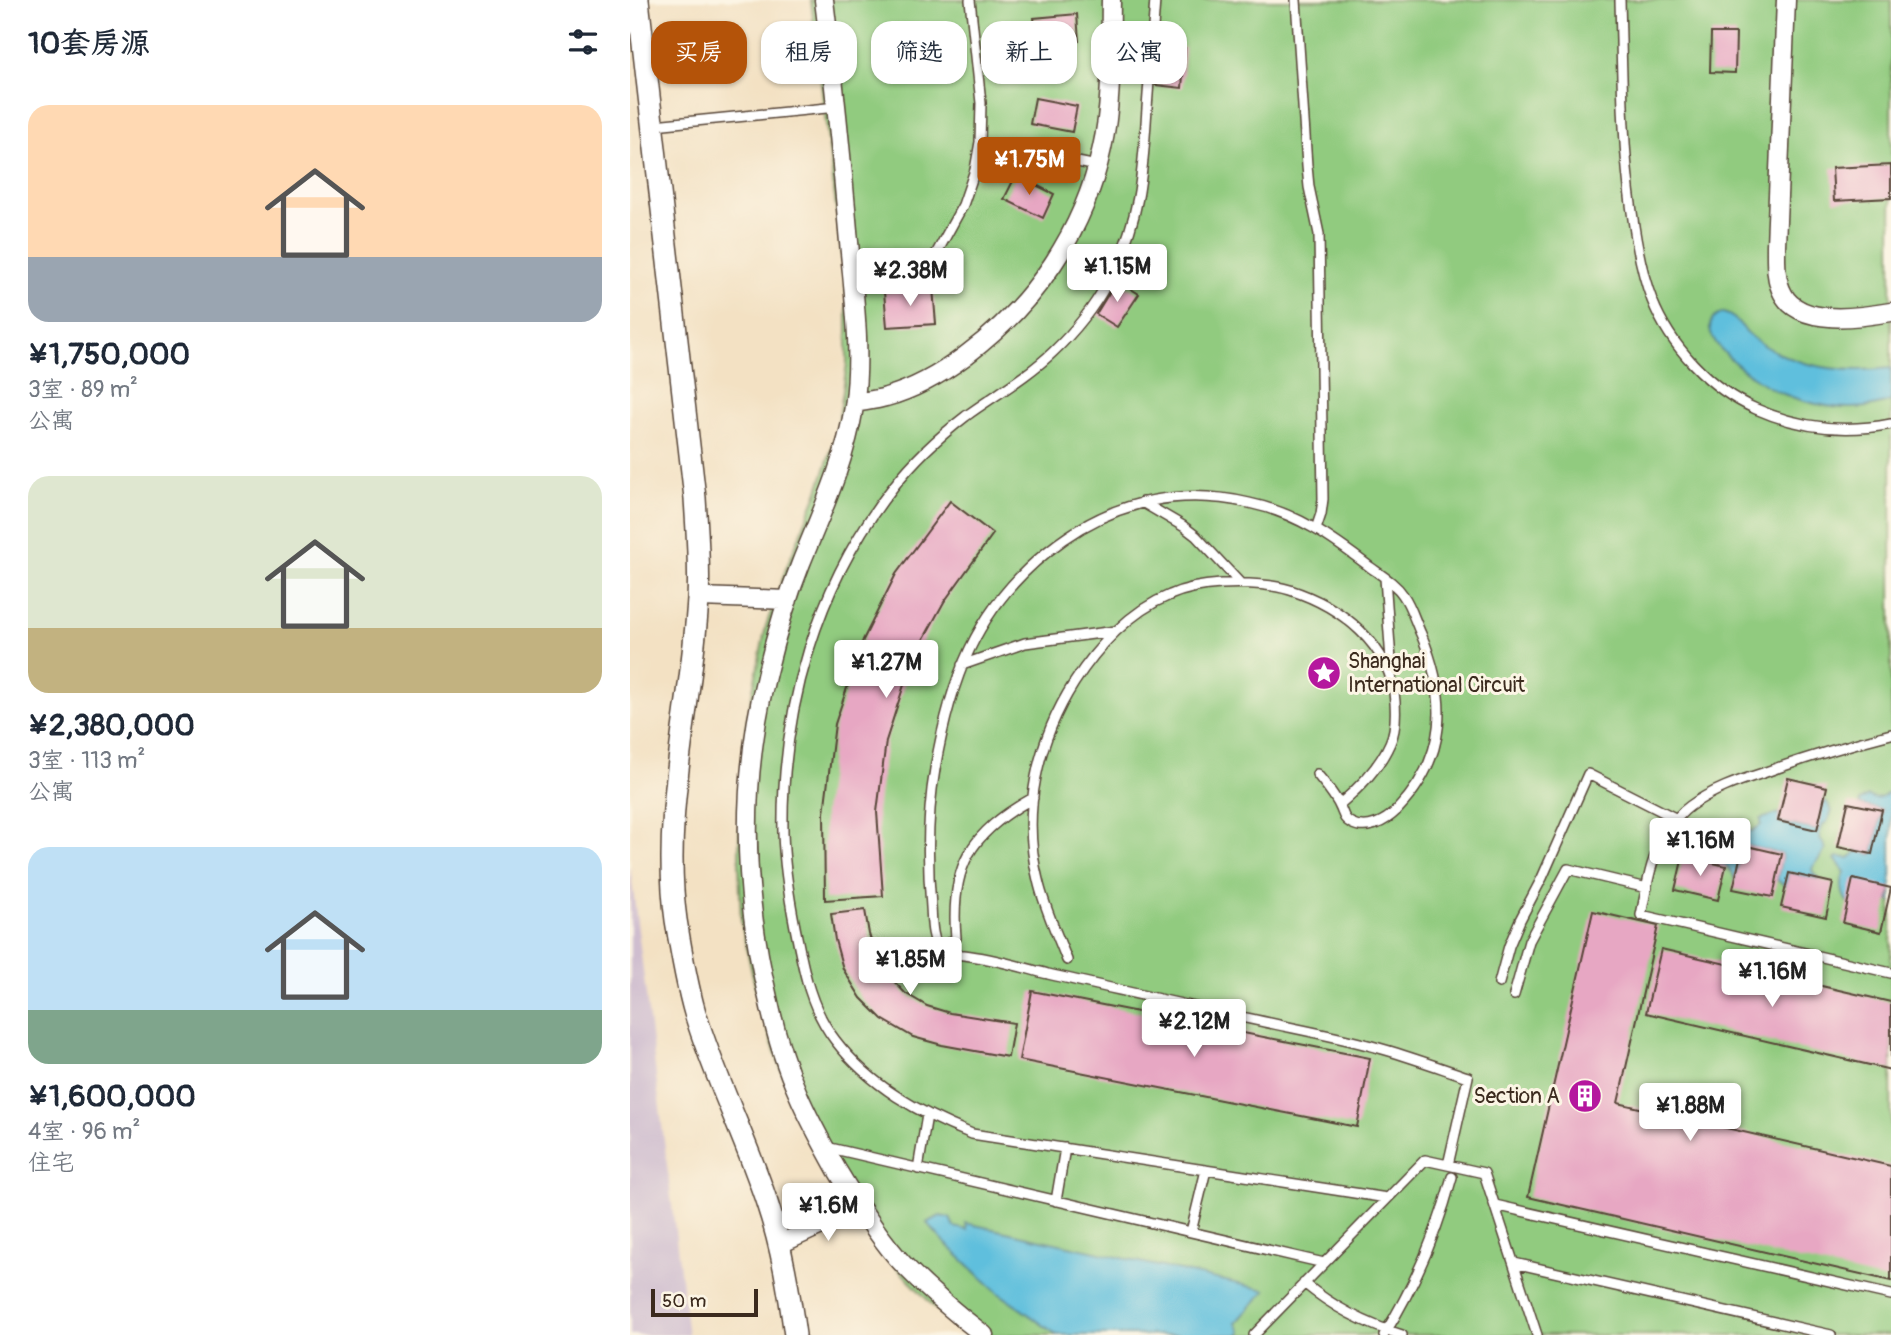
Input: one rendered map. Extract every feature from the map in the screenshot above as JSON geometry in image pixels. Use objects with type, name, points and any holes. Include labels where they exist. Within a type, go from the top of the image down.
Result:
[{"type":"street","points":[[638,0],[695,498],[698,552],[699,597],[676,788],[672,872],[676,916],[684,970],[696,1014],[768,1204],[780,1244],[795,1335]]},
{"type":"street","points":[[824,0],[853,282],[858,357],[855,403],[841,464],[788,600],[757,718],[747,813],[751,912],[777,1037],[797,1093],[824,1147],[860,1207],[901,1262],[953,1312],[984,1335]]},
{"type":"street","points":[[855,403],[912,388],[941,373],[1001,328],[1033,292],[1062,251],[1084,204],[1102,148],[1109,107],[1111,0]]},
{"type":"street","points":[[1786,0],[1776,245],[1776,267],[1780,286],[1788,302],[1808,314],[1832,318],[1891,312]]},
{"type":"street","points":[[699,597],[788,600]]},
{"type":"street","points":[[780,1244],[860,1207]]},
{"type":"lane","points":[[853,282],[937,274],[935,256],[963,205],[975,170],[980,142],[981,103],[970,0]]},
{"type":"lane","points":[[1154,0],[1141,190],[1119,261],[1107,285],[1072,332],[1052,353],[964,418],[929,448],[894,486],[858,538],[835,582],[821,617],[796,698],[786,763],[783,834],[789,889],[805,978],[815,1007],[833,1038],[874,1082],[896,1098],[928,1115],[972,1134],[1387,1198]]},
{"type":"lane","points":[[1296,0],[1309,187],[1319,234],[1323,499],[1316,528]]},
{"type":"lane","points":[[1620,0],[1623,139],[1635,234],[1652,301],[1668,331],[1696,366],[1712,381],[1729,395],[1768,414],[1787,421],[1828,428],[1865,428],[1891,424]]},
{"type":"lane","points":[[653,125],[837,107]]},
{"type":"lane","points":[[980,142],[1097,166]]},
{"type":"lane","points":[[1317,774],[1340,804],[1344,816],[1352,824],[1366,825],[1386,821],[1411,794],[1425,770],[1435,745],[1440,704],[1433,665],[1403,594],[1335,540],[1316,528],[1265,506],[1218,497],[1172,497],[1142,502],[1105,517],[1067,537],[1026,570],[988,614],[962,665],[940,740],[929,811],[928,880],[935,939],[940,950],[945,953],[979,957],[1156,999],[1339,1038],[1468,1077],[1448,1165]]},
{"type":"lane","points":[[1142,502],[1190,531],[1240,583]]},
{"type":"lane","points":[[1340,804],[1369,776],[1381,760],[1391,742],[1395,725],[1385,578]]},
{"type":"lane","points":[[1067,960],[1038,883],[1033,856],[1033,798],[1040,758],[1064,698],[1089,662],[1132,617],[1171,594],[1192,588],[1240,583],[1289,590],[1332,609],[1352,623],[1378,650],[1392,680]]},
{"type":"lane","points":[[962,665],[1025,643],[1117,631]]},
{"type":"lane","points":[[1891,734],[1818,754],[1736,782],[1689,807],[1677,819],[1658,847],[1651,864],[1641,915],[1891,974]]},
{"type":"lane","points":[[1499,983],[1513,938],[1554,854],[1588,775],[1677,819]]},
{"type":"lane","points":[[940,950],[956,938],[954,899],[963,866],[970,852],[993,823],[1033,798]]},
{"type":"lane","points":[[1514,995],[1529,941],[1568,869],[1647,888]]},
{"type":"lane","points":[[918,1169],[928,1115]]},
{"type":"lane","points":[[824,1147],[1324,1263]]},
{"type":"lane","points":[[1056,1201],[1065,1148]]},
{"type":"lane","points":[[1254,1335],[1425,1160],[1484,1173],[1537,1335]]},
{"type":"lane","points":[[1191,1232],[1206,1170]]},
{"type":"lane","points":[[1386,1333],[1426,1256],[1452,1177]]},
{"type":"lane","points":[[1495,1205],[1891,1295]]},
{"type":"lane","points":[[1514,1264],[1831,1335]]},
{"type":"lane","points":[[1304,1283],[1351,1315],[1386,1333],[1402,1335]]},
{"type":"shaded area","points":[[630,865],[688,1335],[630,1335]]},
{"type":"green space","name":"Shanghai International Circuit","points":[[811,0],[1891,0],[1891,1335],[970,1335],[936,1309],[873,1242],[831,1180],[789,1092],[759,1004],[741,922],[740,792],[747,720],[766,626],[817,494],[837,432],[847,364],[847,297],[821,84],[857,84],[857,21],[814,21]]},
{"type":"water","points":[[1723,313],[1733,317],[1751,337],[1787,357],[1804,363],[1855,370],[1891,368],[1891,401],[1864,407],[1836,407],[1808,402],[1771,388],[1728,357],[1717,344],[1711,331],[1712,321]]},
{"type":"water","points":[[1891,790],[1891,888],[1848,903],[1842,888],[1845,872],[1835,859],[1850,858],[1857,851],[1872,854],[1882,810],[1859,805],[1860,801],[1868,796],[1881,798]]},
{"type":"water","points":[[1824,801],[1832,811],[1819,836],[1826,849],[1812,869],[1820,880],[1789,873],[1786,886],[1777,880],[1782,854],[1743,845],[1735,880],[1726,866],[1689,857],[1696,854],[1701,847],[1720,845],[1737,832],[1752,831],[1761,825],[1761,819],[1780,813],[1779,822],[1817,830]]},
{"type":"water","points":[[940,1216],[950,1218],[954,1227],[967,1230],[966,1223],[1266,1290],[1236,1323],[1241,1332],[1238,1335],[1057,1335],[996,1291],[943,1241],[927,1223]]},
{"type":"building","points":[[1077,14],[1079,41],[1077,21],[1034,21],[1034,18]]},
{"type":"building","points":[[1711,33],[1736,33],[1735,73],[1710,72]]},
{"type":"building","points":[[1156,84],[1182,84],[1182,88]]},
{"type":"building","points":[[1035,98],[1077,106],[1072,132],[1030,124]]},
{"type":"building","points":[[1891,165],[1891,198],[1834,201],[1832,168]]},
{"type":"building","points":[[1016,175],[1054,194],[1043,218],[1004,199]]},
{"type":"building","points":[[1117,280],[1139,294],[1117,327],[1096,314]]},
{"type":"building","points":[[933,288],[936,324],[887,327],[884,292]]},
{"type":"building","points":[[950,501],[993,534],[944,602],[912,660],[886,741],[877,812],[883,896],[825,900],[824,813],[835,724],[863,640],[896,574]]},
{"type":"building","points":[[1788,778],[1827,787],[1817,830],[1778,821]]},
{"type":"building","points":[[1848,803],[1882,810],[1872,854],[1838,847]]},
{"type":"building","points":[[1743,845],[1782,854],[1773,897],[1733,889]]},
{"type":"building","points":[[1683,856],[1726,866],[1718,900],[1675,890]]},
{"type":"building","points":[[1789,873],[1833,883],[1826,917],[1781,907]]},
{"type":"building","points":[[1853,879],[1891,888],[1881,932],[1843,923]]},
{"type":"building","points":[[865,910],[876,956],[887,974],[905,993],[927,1006],[950,1013],[1014,1023],[1008,1057],[913,1037],[882,1019],[861,998],[843,969],[831,914]]},
{"type":"building","name":"Section A","points":[[1593,911],[1658,926],[1618,1103],[1891,1166],[1891,1281],[1528,1197]]},
{"type":"building","points":[[1661,949],[1891,1002],[1891,1070],[1646,1013]]},
{"type":"building","points":[[1032,991],[1370,1058],[1357,1127],[1019,1060]]},
{"type":"place","name":"Shanghai International Circuit","points":[[1324,673]]},
{"type":"place","name":"Section A","points":[[1585,1096]]}]
